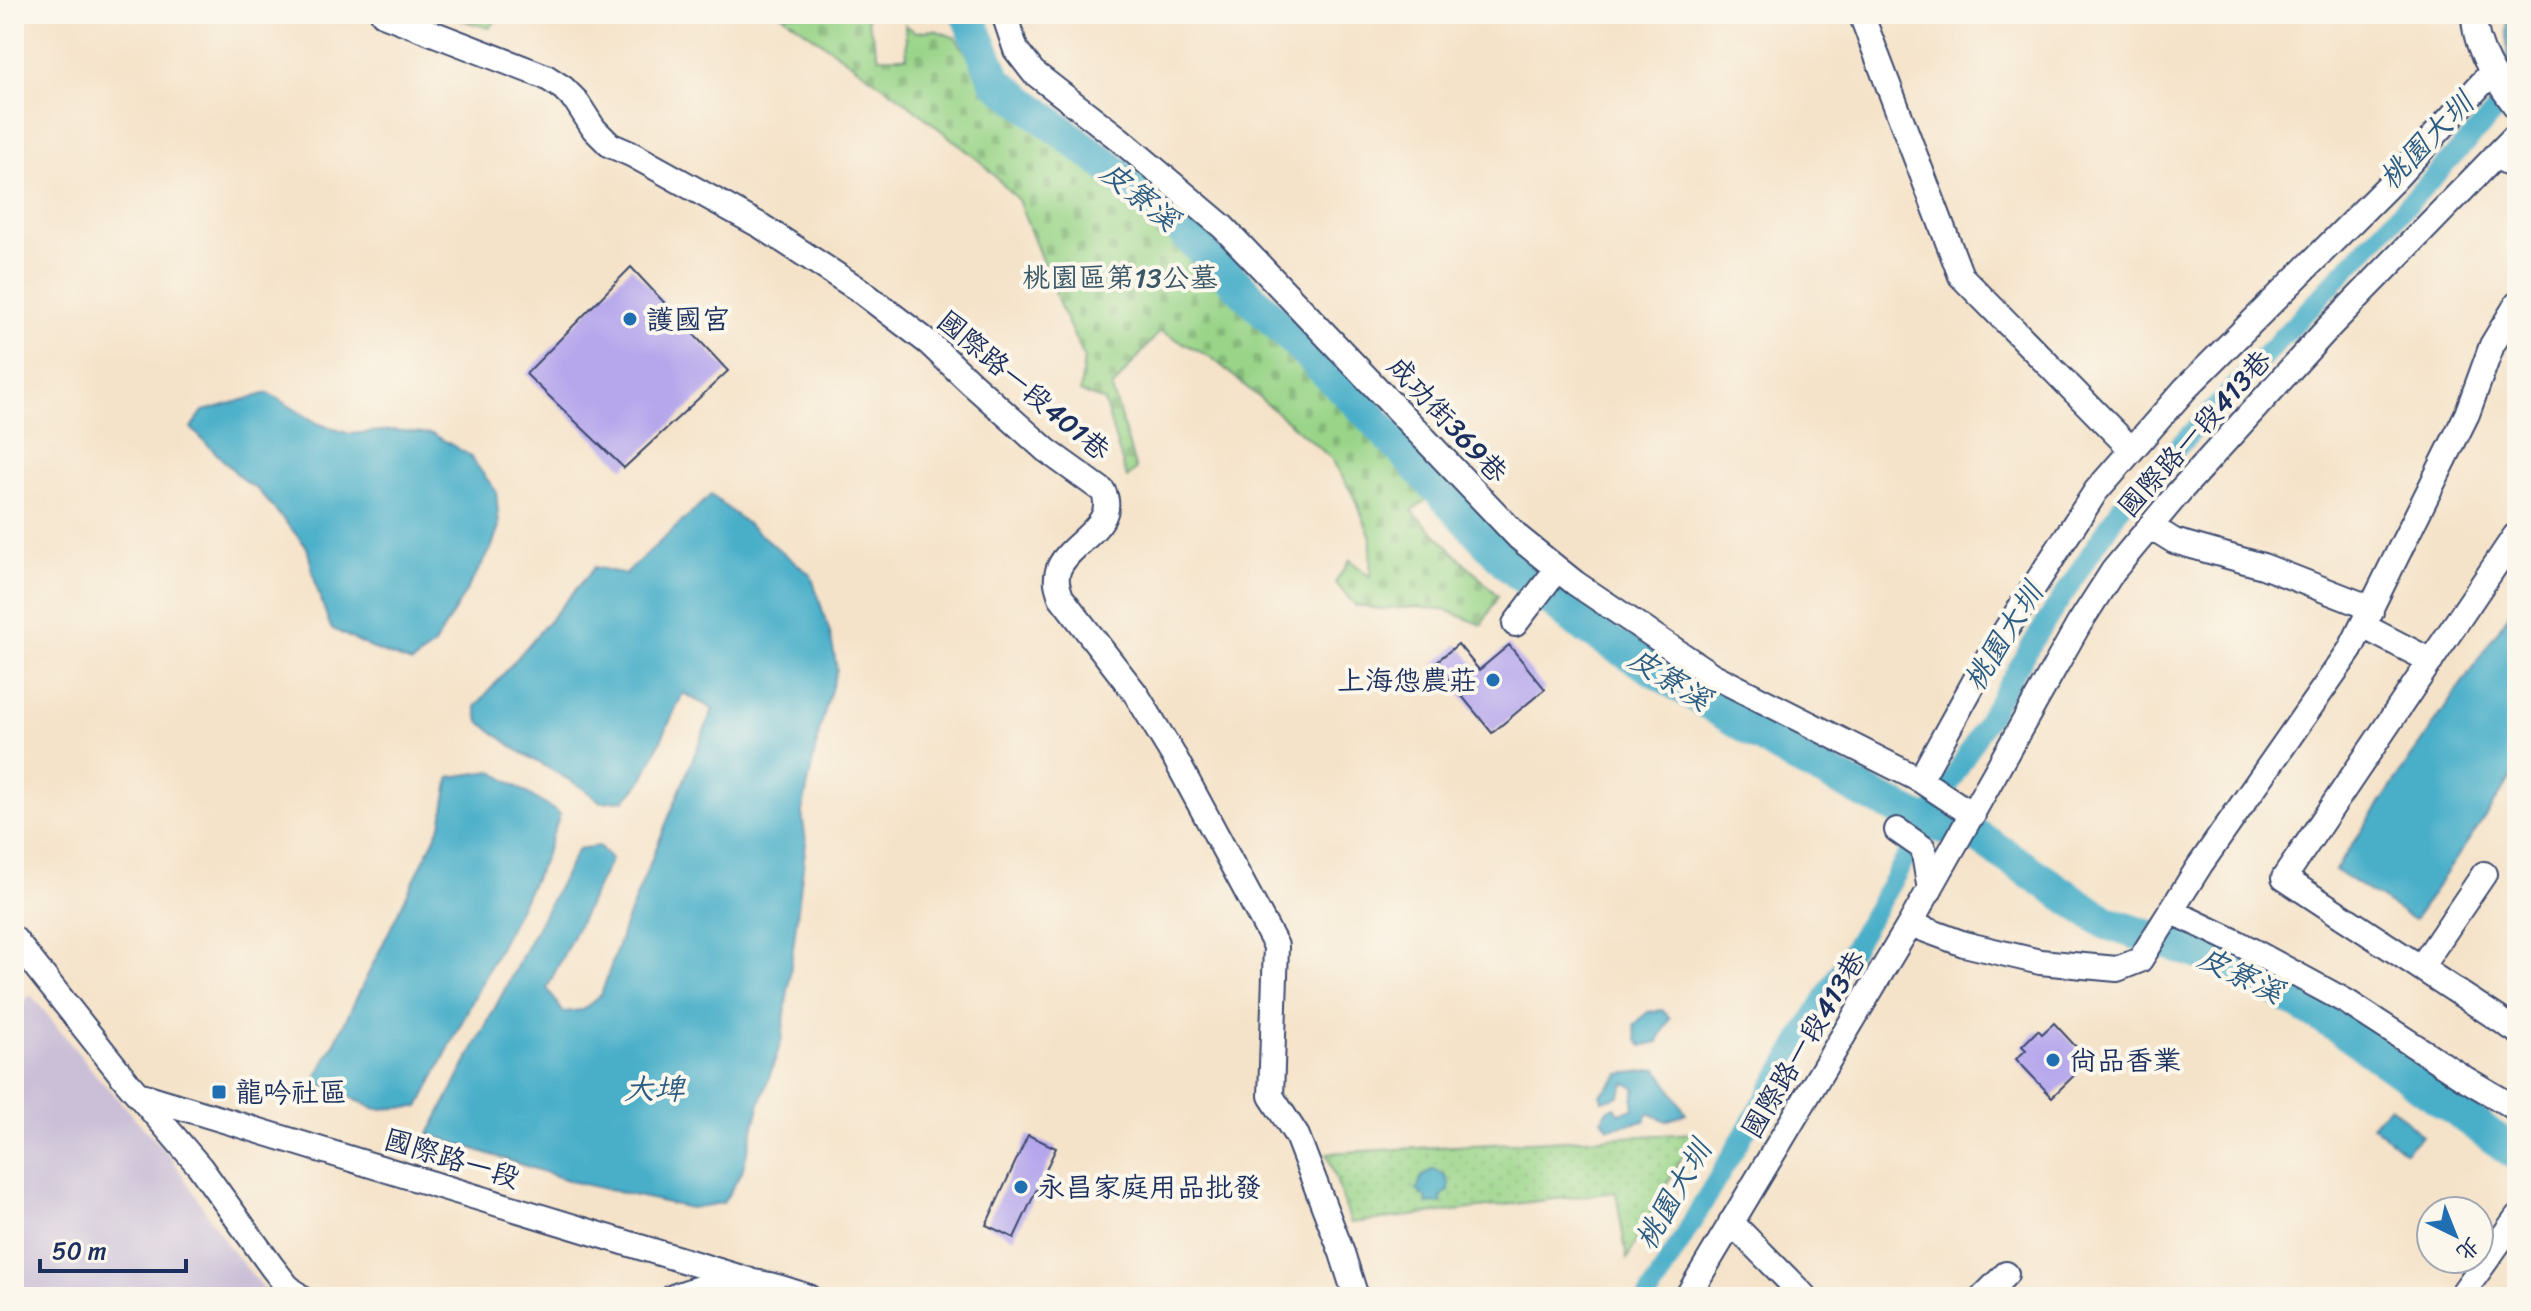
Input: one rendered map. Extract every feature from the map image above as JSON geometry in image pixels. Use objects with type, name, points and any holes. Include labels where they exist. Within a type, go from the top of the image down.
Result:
[{"type":"street","name":"國際路一段401巷","points":[[383,14],[546,77],[563,88],[610,145],[761,226],[858,289],[929,343],[1046,450],[1103,491],[1107,500],[1106,512],[1060,566],[1056,583],[1061,597],[1136,694],[1175,758],[1276,946],[1271,1096],[1297,1136],[1356,1297]]},
{"type":"street","name":"成功街369巷","points":[[1004,14],[1016,50],[1033,72],[1118,138],[1223,227],[1519,538],[1556,570],[1712,675],[1920,780],[1973,815]]},
{"type":"street","points":[[1861,14],[1961,276],[2132,450]]},
{"type":"street","points":[[2474,14],[2474,24],[2491,73],[2517,108]]},
{"type":"street","points":[[1920,780],[1987,659],[2096,491],[2185,389],[2395,179],[2491,73]]},
{"type":"street","name":"國際路一段413巷","points":[[1687,1297],[1930,890],[2079,624],[2113,571],[2330,326],[2506,162],[2517,134]]},
{"type":"street","points":[[1910,924],[1964,944],[2040,962],[2117,969],[2140,960],[2200,865],[2350,650],[2467,414],[2492,345],[2517,304]]},
{"type":"street","points":[[2150,526],[2174,541],[2263,566],[2358,603],[2367,619],[2431,661]]},
{"type":"street","points":[[2515,536],[2284,878],[2517,1031]]},
{"type":"street","points":[[1515,624],[1556,570]]},
{"type":"street","points":[[1897,830],[1923,848],[1930,890]]},
{"type":"street","points":[[2421,967],[2484,874]]},
{"type":"street","points":[[2168,915],[2238,943],[2347,1002],[2517,1109]]},
{"type":"street","points":[[14,939],[200,1167],[287,1286],[300,1297]]},
{"type":"street","name":"國際路一段","points":[[138,1094],[808,1297]]},
{"type":"street","points":[[2460,1297],[2517,1217]]},
{"type":"street","points":[[1731,1222],[1805,1297]]},
{"type":"street","points":[[1983,1297],[2006,1274]]},
{"type":"street","name":"國際路一段","points":[[673,1297],[720,1282],[748,1280]]},
{"type":"shaded area","points":[[31,995],[96,1075],[172,1159],[228,1246],[271,1297],[27,1297],[14,1280],[14,1010]]},
{"type":"green space","points":[[442,14],[502,14],[489,28]]},
{"type":"green space","name":"桃園區第13公墓","points":[[781,14],[866,16],[879,57],[907,57],[905,25],[916,32],[935,30],[956,38],[991,91],[1179,239],[1403,466],[1429,497],[1412,511],[1498,596],[1482,625],[1448,611],[1419,607],[1382,609],[1356,606],[1335,583],[1350,560],[1370,577],[1371,537],[1355,498],[1331,458],[1211,357],[1160,331],[1112,388],[1136,470],[1127,478],[1104,401],[1080,392],[1084,357],[1018,200],[982,163],[902,99]]},
{"type":"green space","points":[[1695,1133],[1627,1259],[1616,1192],[1351,1223],[1327,1153]]},
{"type":"water","points":[[2507,14],[2517,14],[2517,85],[2507,61]]},
{"type":"water","points":[[268,393],[319,424],[350,434],[394,430],[433,434],[469,455],[496,491],[499,526],[491,549],[434,645],[412,663],[371,648],[331,628],[307,547],[258,490],[244,481],[191,428],[203,411]]},
{"type":"water","name":"大埤","points":[[711,495],[811,575],[830,633],[837,669],[819,732],[802,813],[806,842],[782,1039],[759,1107],[742,1172],[723,1203],[690,1208],[574,1182],[429,1134],[578,849],[599,846],[611,859],[547,988],[563,1012],[582,1010],[601,995],[626,922],[713,709],[683,693],[642,781],[625,800],[601,802],[517,750],[479,721],[476,706],[595,567],[625,574]]},
{"type":"water","points":[[2517,602],[2517,770],[2414,920],[2335,870]]},
{"type":"water","points":[[492,771],[560,814],[544,859],[419,1107],[376,1109],[314,1081],[441,825],[450,777]]},
{"type":"water","points":[[1662,1010],[1670,1018],[1658,1042],[1642,1046],[1637,1040],[1634,1025],[1648,1012]]},
{"type":"water","points":[[1658,1069],[1686,1114],[1666,1121],[1649,1113],[1644,1121],[1608,1128],[1602,1119],[1606,1111],[1614,1107],[1619,1113],[1634,1109],[1636,1088],[1625,1083],[1619,1096],[1603,1101],[1601,1094],[1620,1074]]},
{"type":"water","points":[[2390,1105],[2422,1136],[2405,1152],[2372,1125]]},
{"type":"water","points":[[1433,1169],[1446,1177],[1449,1191],[1442,1195],[1441,1203],[1427,1204],[1426,1198],[1417,1190],[1422,1177]]},
{"type":"building","name":"護國宮","points":[[631,267],[728,371],[624,468],[526,374]]},
{"type":"building","name":"上海怹農莊","points":[[1458,644],[1479,670],[1509,645],[1545,689],[1492,733],[1435,663]]},
{"type":"building","name":"尚品香業","points":[[2054,1023],[2089,1061],[2052,1097],[2016,1059],[2026,1050],[2022,1046],[2038,1030],[2042,1034]]},
{"type":"building","name":"永昌家庭用品批發","points":[[1028,1135],[1056,1148],[1014,1238],[986,1225]]},
{"type":"waterway","name":"皮寮溪","points":[[967,14],[996,81],[1109,167],[1182,230],[1361,406],[1509,565],[1579,623],[1795,757],[1926,823],[1975,835],[2107,923],[2236,965],[2337,1026],[2517,1154]]},
{"type":"waterway","name":"桃園大圳","points":[[1648,1297],[2030,647],[2120,508],[2517,89]]},
{"type":"place","name":"護國宮","points":[[630,319]]},
{"type":"place","name":"上海怹農莊","points":[[1493,680]]},
{"type":"place","name":"尚品香業","points":[[2053,1060]]},
{"type":"place","name":"龍吟社區","points":[[219,1092]]},
{"type":"place","name":"永昌家庭用品批發","points":[[1021,1187]]}]
